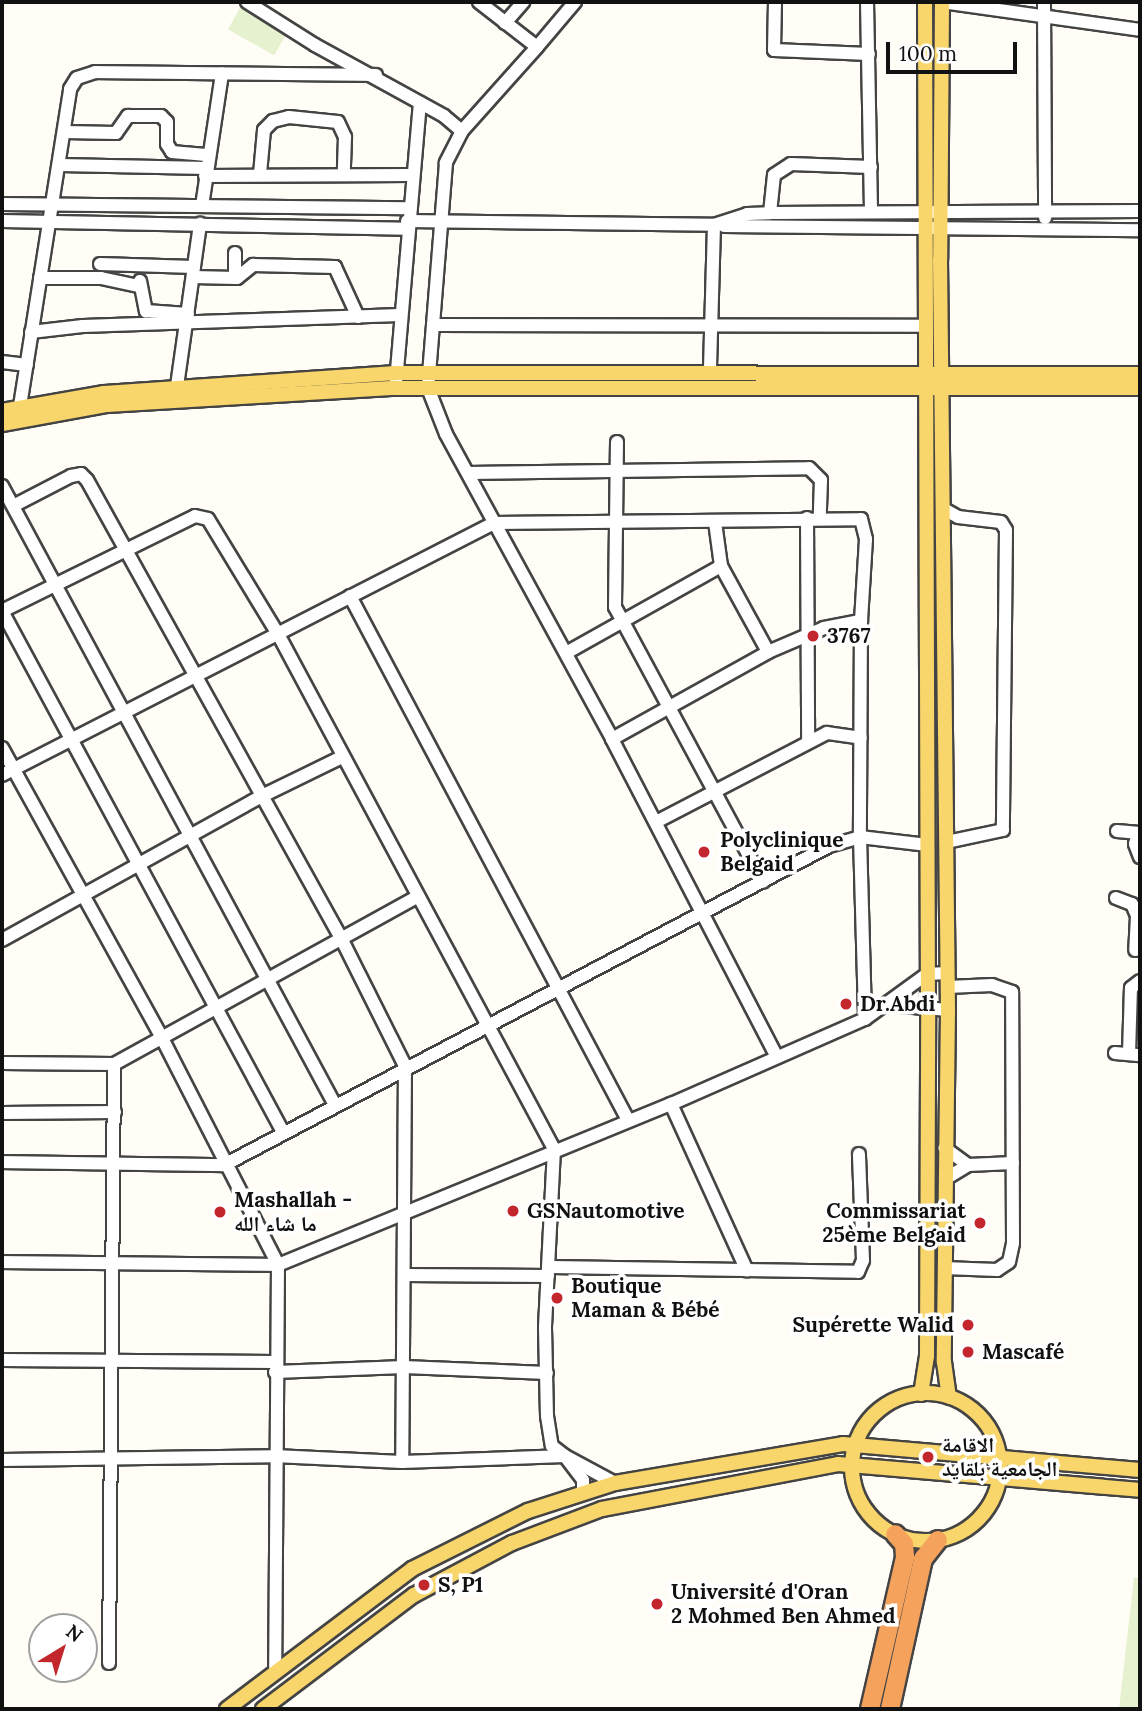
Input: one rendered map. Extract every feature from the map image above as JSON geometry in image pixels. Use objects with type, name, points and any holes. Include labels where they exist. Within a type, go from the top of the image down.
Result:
[{"type":"highway","points":[[870,1709],[905,1557],[904,1544],[895,1534]]},
{"type":"highway","points":[[890,1709],[923,1559],[938,1540]]},
{"type":"main road","points":[[921,1394],[927,1356],[927,974],[933,380],[933,135],[925,2]]},
{"type":"main road","points":[[933,135],[942,2]]},
{"type":"main road","points":[[933,221],[926,326],[933,380],[943,527],[948,980],[944,1362],[949,1397]]},
{"type":"main road","points":[[428,380],[710,370],[1140,388]]},
{"type":"main road","points":[[2,411],[177,386],[396,380],[933,380],[1140,374]]},
{"type":"main road","points":[[2,424],[107,405],[396,380]]},
{"type":"main road","points":[[921,1394],[949,1397],[979,1416],[990,1430],[1000,1460],[1000,1478],[995,1496],[979,1519],[956,1535],[938,1540],[895,1534],[863,1505],[853,1464],[856,1445],[881,1409],[921,1394]]},
{"type":"main road","points":[[228,1709],[404,1574],[472,1535],[583,1492],[615,1483],[856,1445],[1000,1460],[1140,1470]]},
{"type":"main road","points":[[263,1709],[414,1595],[535,1533],[635,1501],[853,1464],[1140,1490]]},
{"type":"street","points":[[247,2],[315,45],[376,75],[462,131]]},
{"type":"street","points":[[479,2],[537,47]]},
{"type":"street","points":[[505,23],[523,2]]},
{"type":"street","points":[[575,2],[462,131],[446,163],[428,380],[446,434],[612,738],[777,1057]]},
{"type":"street","points":[[775,2],[774,51],[869,54]]},
{"type":"street","points":[[867,2],[871,212]]},
{"type":"street","points":[[942,2],[1140,30]]},
{"type":"street","points":[[1044,2],[1046,230]]},
{"type":"street","points":[[20,407],[70,89],[83,74],[376,75]]},
{"type":"street","points":[[202,206],[222,74]]},
{"type":"street","points":[[396,380],[407,219],[420,103]]},
{"type":"street","points":[[65,132],[116,133],[128,116],[161,116],[166,120],[172,152],[207,166]]},
{"type":"street","points":[[260,174],[264,131],[273,121],[289,117],[338,122],[345,137],[344,174]]},
{"type":"street","points":[[770,213],[774,175],[791,164],[871,167]]},
{"type":"street","points":[[60,165],[207,166],[260,174],[411,175]]},
{"type":"street","points":[[2,204],[202,206],[441,223],[714,225],[933,221],[1045,212],[1140,211]]},
{"type":"street","points":[[714,225],[747,214],[871,212],[933,221],[1046,230],[1140,230]]},
{"type":"street","points":[[2,221],[200,224],[407,219]]},
{"type":"street","points":[[177,386],[200,224]]},
{"type":"street","points":[[710,370],[714,225]]},
{"type":"street","points":[[235,253],[235,278]]},
{"type":"street","points":[[100,264],[235,278],[253,265],[335,267],[358,317]]},
{"type":"street","points":[[40,278],[101,278],[140,284],[146,311],[188,320]]},
{"type":"street","points":[[31,332],[188,320],[400,315]]},
{"type":"street","points":[[433,325],[926,326]]},
{"type":"street","points":[[2,362],[27,365]]},
{"type":"street","points":[[617,442],[613,599],[763,882]]},
{"type":"street","points":[[468,473],[808,468],[821,480],[814,517],[808,741]]},
{"type":"street","points":[[15,505],[81,474],[127,547],[194,674],[341,938],[405,1066],[407,1214],[402,1462]]},
{"type":"street","points":[[2,486],[57,583],[335,1105]]},
{"type":"street","points":[[942,508],[958,517],[1001,522],[1006,530],[1003,825],[999,832],[947,835]]},
{"type":"street","points":[[283,1132],[139,863],[69,740],[2,611],[127,547],[195,516],[204,516],[278,634],[554,1149],[547,1373],[550,1437],[552,1446],[565,1456],[615,1483]]},
{"type":"street","points":[[2,775],[14,766],[494,523],[715,522],[814,517],[861,519],[866,540],[860,621],[860,837],[865,1019]]},
{"type":"street","points":[[943,527],[958,517]]},
{"type":"street","points":[[715,522],[722,566],[768,652]]},
{"type":"street","points":[[566,653],[722,566]]},
{"type":"street","points":[[350,596],[560,987],[628,1120]]},
{"type":"street","points":[[612,738],[768,652],[809,634],[860,621]]},
{"type":"street","points":[[656,822],[827,733],[861,738]]},
{"type":"street","points":[[2,748],[162,1038],[224,1165],[278,1265],[274,1456],[275,1672]]},
{"type":"street","points":[[2,940],[191,834],[342,757]]},
{"type":"street","points":[[1117,831],[1139,834],[1135,844],[1140,857]]},
{"type":"street","points":[[2,1162],[224,1165],[405,1066],[828,846],[860,837],[928,845]]},
{"type":"street","points":[[2,1063],[114,1064],[417,897]]},
{"type":"street","points":[[1116,898],[1132,904],[1137,916],[1135,950]]},
{"type":"street","points":[[2,1262],[278,1265],[407,1214],[554,1149],[671,1104],[865,1019],[890,1005],[927,974],[948,980],[992,985],[1012,992],[1013,1163],[1009,1262],[998,1270],[944,1268]]},
{"type":"street","points":[[1115,1053],[1135,1054],[1131,988],[1140,981]]},
{"type":"street","points":[[890,1005],[928,1011],[948,1010]]},
{"type":"street","points":[[109,1663],[110,1461],[114,1362],[112,1264],[116,1163],[114,1064]]},
{"type":"street","points":[[671,1104],[747,1270]]},
{"type":"street","points":[[2,1113],[115,1112]]},
{"type":"street","points":[[945,1149],[968,1165]]},
{"type":"street","points":[[404,1275],[860,1269],[859,1154]]},
{"type":"street","points":[[945,1179],[968,1165],[1013,1163]]},
{"type":"street","points":[[2,1360],[275,1367],[404,1367],[547,1373]]},
{"type":"street","points":[[2,1460],[110,1461],[274,1456],[402,1462],[565,1456]]},
{"type":"street","points":[[565,1456],[583,1480],[583,1492]]},
{"type":"green space","points":[[241,6],[287,32],[274,55],[228,30]]},
{"type":"green space","points":[[1134,1577],[1140,1578],[1140,1709],[1119,1709]]},
{"type":"place","name":"3767","points":[[813,636]]},
{"type":"place","name":"Polyclinique Belgaid","points":[[704,852]]},
{"type":"place","name":"Dr.Abdi","points":[[846,1004]]},
{"type":"place","name":"GSNautomotive","points":[[513,1211]]},
{"type":"place","name":"Mashallah - ما شاء الله","points":[[220,1212]]},
{"type":"place","name":"Commissariat 25ème Belgaid","points":[[980,1223]]},
{"type":"place","name":"Boutique Maman & Bébé","points":[[557,1298]]},
{"type":"place","name":"Supérette Walid","points":[[968,1325]]},
{"type":"place","name":"Mascafé","points":[[968,1352]]},
{"type":"place","name":"الاقامة الجامعية بلقايد","points":[[928,1457]]},
{"type":"place","name":"S, P1","points":[[424,1585]]},
{"type":"place","name":"Université d'Oran 2 Mohmed Ben Ahmed","points":[[657,1604]]}]
